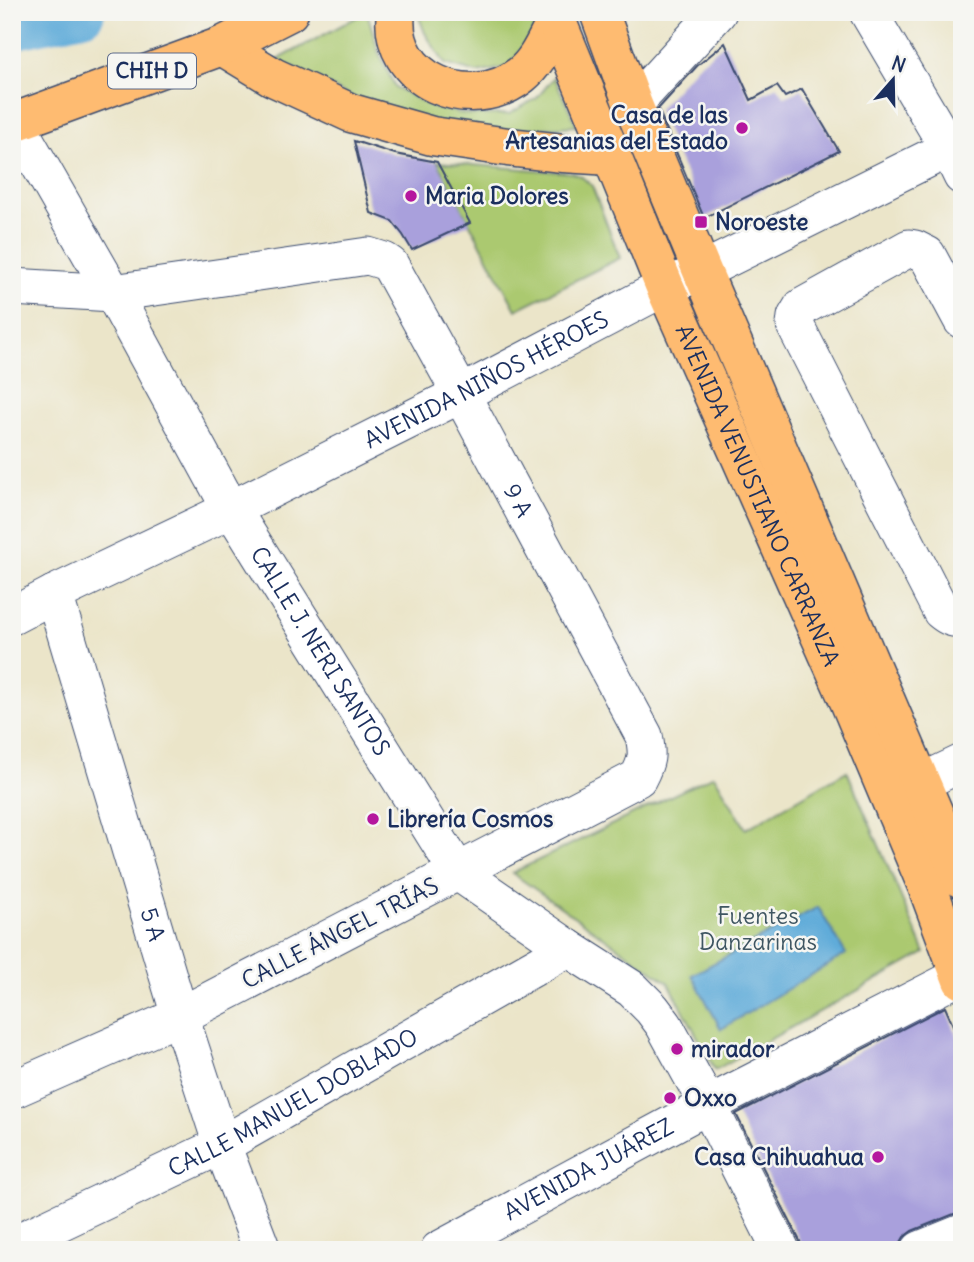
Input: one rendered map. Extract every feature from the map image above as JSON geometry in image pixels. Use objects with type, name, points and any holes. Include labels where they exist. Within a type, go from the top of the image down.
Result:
[{"type":"main road","name":"CHIH D","points":[[14,122],[222,46],[289,12]]},
{"type":"main road","points":[[396,12],[397,42],[407,61],[421,76],[456,91],[478,93],[497,88],[520,76],[535,61],[560,15]]},
{"type":"main road","name":"AVENIDA VENUSTIANO CARRANZA","points":[[599,12],[634,105],[677,277],[961,970]]},
{"type":"main road","name":"AVENIDA VENUSTIANO CARRANZA","points":[[560,15],[611,156],[677,277],[920,783],[962,879]]},
{"type":"main road","points":[[222,46],[273,76],[351,113],[432,136],[508,147],[611,156]]},
{"type":"street","points":[[634,105],[718,12]]},
{"type":"street","points":[[868,12],[957,155]]},
{"type":"street","points":[[560,15],[603,97],[677,277]]},
{"type":"street","name":"CALLE J. NERI SANTOS","points":[[14,122],[114,293],[228,502],[458,872],[632,989],[652,1009],[664,1025],[781,1250]]},
{"type":"street","name":"AVENIDA NIÑOS HÉROES","points":[[12,616],[228,502],[677,277],[957,155]]},
{"type":"street","points":[[962,320],[927,255],[909,248],[802,307],[795,325],[941,611],[954,619],[962,619]]},
{"type":"street","name":"9 A","points":[[114,293],[368,256],[390,265],[644,737],[648,753]]},
{"type":"street","points":[[12,288],[114,293]]},
{"type":"street","points":[[12,599],[228,502]]},
{"type":"street","name":"5 A","points":[[54,594],[180,1016],[222,1145],[262,1250]]},
{"type":"street","name":"CALLE ÁNGEL TRÍAS","points":[[12,1090],[180,1016],[638,778],[648,753]]},
{"type":"street","points":[[920,783],[962,763]]},
{"type":"street","name":"CALLE MANUEL DOBLADO","points":[[12,1245],[222,1145],[568,948]]},
{"type":"street","name":"AVENIDA JUÁREZ","points":[[439,1250],[711,1113],[961,970]]},
{"type":"street","points":[[484,1250],[711,1113]]},
{"type":"street","points":[[920,1250],[962,1233]]},
{"type":"green space","points":[[367,12],[379,53],[395,87],[434,108],[470,115],[509,114],[537,98],[554,77],[577,126],[476,132],[388,115],[277,60]]},
{"type":"green space","points":[[417,12],[531,12],[537,26],[509,67],[477,73],[445,64],[425,33]]},
{"type":"green space","points":[[437,162],[573,173],[581,176],[592,186],[620,258],[516,310]]},
{"type":"green space","name":"Fuentes Danzarinas","points":[[847,771],[925,953],[715,1070],[669,983],[512,873],[714,775],[746,829]]},
{"type":"water","name":"Fuentes Danzarinas","points":[[818,907],[846,954],[721,1029],[692,975]]},
{"type":"building","name":"Casa de las Artesanias del Estado","points":[[725,43],[751,100],[777,86],[785,97],[802,89],[839,151],[704,218],[658,109],[697,66]]},
{"type":"building","points":[[354,141],[395,154],[437,162],[470,223],[412,250],[392,221],[371,213]]},
{"type":"building","points":[[945,1007],[962,1046],[962,1213],[912,1231],[900,1244],[888,1250],[802,1250],[800,1241],[736,1114]]},
{"type":"waterway","points":[[12,27],[82,12]]},
{"type":"place","name":"Casa de las Artesanias del Estado","points":[[742,128]]},
{"type":"place","name":"Maria Dolores","points":[[411,196]]},
{"type":"place","name":"Noroeste","points":[[701,222]]},
{"type":"place","name":"Librería Cosmos","points":[[373,819]]},
{"type":"place","name":"mirador","points":[[677,1049]]},
{"type":"place","name":"Oxxo","points":[[670,1098]]},
{"type":"place","name":"Casa Chihuahua","points":[[878,1157]]}]
